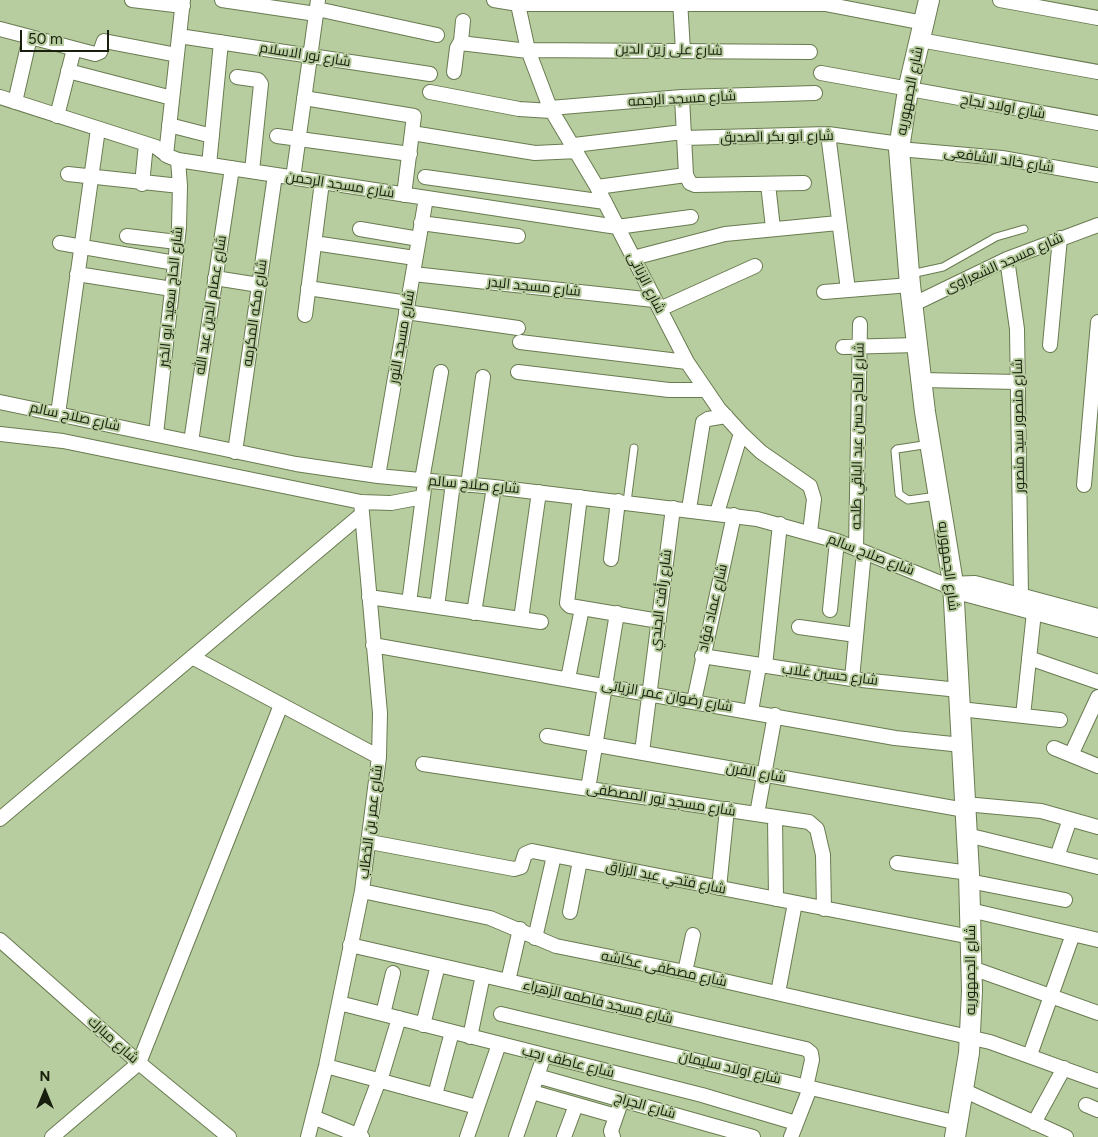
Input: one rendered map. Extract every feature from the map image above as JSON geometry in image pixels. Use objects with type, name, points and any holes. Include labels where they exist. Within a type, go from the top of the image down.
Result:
[{"type":"main road","name":"شارع الجمهوريه","points":[[929,0],[908,90],[899,147],[909,280],[950,586],[962,745],[972,968],[970,1037],[956,1130]]},
{"type":"street","points":[[132,0],[183,3]]},
{"type":"street","points":[[222,0],[317,8],[437,35]]},
{"type":"street","points":[[494,0],[517,2],[810,2],[846,6],[922,32],[1098,72]]},
{"type":"street","points":[[1000,0],[1098,18]]},
{"type":"street","name":"شارع الزناتى","points":[[517,2],[528,50],[551,110],[597,187],[687,362],[726,416],[742,433],[761,452],[810,486],[814,499],[810,532]]},
{"type":"street","points":[[680,2],[682,51]]},
{"type":"street","name":"شارع الحاج سعيد ابو الخير","points":[[156,434],[177,242],[180,186],[172,157],[169,125],[183,3]]},
{"type":"street","points":[[293,178],[317,8]]},
{"type":"street","points":[[454,72],[456,48],[460,43],[463,21]]},
{"type":"street","points":[[0,29],[97,54],[104,42],[177,55]]},
{"type":"street","name":"شارع نور الاسلام","points":[[179,36],[430,74]]},
{"type":"street","points":[[15,102],[30,37]]},
{"type":"street","points":[[210,165],[221,42]]},
{"type":"street","name":"شارع على زين الدين","points":[[460,43],[528,50],[810,52]]},
{"type":"street","points":[[58,116],[74,48]]},
{"type":"street","points":[[68,71],[172,98]]},
{"type":"street","name":"شارع اولاد نجاح","points":[[821,73],[1098,123]]},
{"type":"street","points":[[237,77],[258,80],[261,84],[252,171]]},
{"type":"street","name":"شارع مسجد الرحمه","points":[[430,92],[519,109],[551,110],[682,98],[815,93]]},
{"type":"street","name":"شارع مسجد الرحمن","points":[[0,97],[161,149],[172,157],[210,165],[617,227],[691,217]]},
{"type":"street","points":[[304,98],[413,115],[404,195]]},
{"type":"street","points":[[682,98],[686,175],[690,184],[804,183]]},
{"type":"street","points":[[169,125],[212,136]]},
{"type":"street","points":[[58,414],[98,129]]},
{"type":"street","name":"شارع ابو بكر الصديق","points":[[412,133],[535,154],[684,135],[828,134],[899,147]]},
{"type":"street","points":[[828,134],[848,290]]},
{"type":"street","points":[[278,136],[410,154]]},
{"type":"street","points":[[142,184],[146,144]]},
{"type":"street","name":"شارع خالد الشافعى","points":[[899,147],[1002,158],[1098,174]]},
{"type":"street","name":"شارع عصام الدين عبد الله","points":[[191,442],[232,168]]},
{"type":"street","points":[[68,174],[142,184],[180,186]]},
{"type":"street","name":"شارع مكه المكرمه","points":[[235,452],[275,175]]},
{"type":"street","points":[[597,187],[686,175]]},
{"type":"street","points":[[425,176],[605,202]]},
{"type":"street","points":[[304,315],[322,182]]},
{"type":"street","points":[[768,184],[773,228]]},
{"type":"street","name":"شارع مسجد النور","points":[[378,476],[426,198]]},
{"type":"street","points":[[421,222],[518,236]]},
{"type":"street","points":[[633,258],[725,234],[838,223]]},
{"type":"street","name":"شارع مسجد الشعراوى","points":[[912,305],[1007,259],[1098,225]]},
{"type":"street","points":[[360,229],[419,239]]},
{"type":"street","points":[[127,236],[177,242]]},
{"type":"street","points":[[1050,345],[1060,238]]},
{"type":"street","points":[[60,243],[175,263]]},
{"type":"street","points":[[314,243],[415,258]]},
{"type":"street","name":"شارع منصور سيد منصور","points":[[1007,259],[1014,306],[1018,382],[1022,595]]},
{"type":"street","points":[[657,305],[755,266]]},
{"type":"street","points":[[77,274],[172,289]]},
{"type":"street","name":"شارع مسجد البدر","points":[[413,274],[657,305]]},
{"type":"street","points":[[215,278],[259,285]]},
{"type":"street","points":[[824,292],[909,280]]},
{"type":"street","points":[[308,288],[407,307],[519,335],[687,362]]},
{"type":"street","name":"شارع الحاج حسن عبد الباقي طلحه","points":[[852,679],[860,550],[860,324]]},
{"type":"street","points":[[1084,485],[1098,328]]},
{"type":"street","points":[[844,347],[917,345]]},
{"type":"street","points":[[408,603],[424,480],[441,372]]},
{"type":"street","points":[[518,372],[669,390],[706,390]]},
{"type":"street","points":[[468,485],[483,377]]},
{"type":"street","points":[[921,380],[1018,382]]},
{"type":"street","name":"شارع صلاح سالم","points":[[0,402],[296,464],[378,476],[540,492],[734,515],[810,532],[950,586]]},
{"type":"street","points":[[689,510],[703,422],[708,419],[726,416]]},
{"type":"street","points":[[717,513],[742,433]]},
{"type":"street","points":[[0,434],[63,441],[361,508],[423,497]]},
{"type":"street","points":[[437,607],[453,483]]},
{"type":"street","points":[[474,613],[494,487]]},
{"type":"street","points":[[521,619],[540,492]]},
{"type":"street","points":[[580,497],[568,604],[582,608],[659,620]]},
{"type":"street","points":[[611,559],[623,502]]},
{"type":"street","points":[[0,819],[192,657],[361,508]]},
{"type":"street","name":"شارع عمر بن الخطاب","points":[[308,1137],[326,1066],[362,891],[370,842],[379,757],[380,713],[361,508]]},
{"type":"street","name":"شارع رأفت الجندي","points":[[642,752],[673,508]]},
{"type":"street","name":"شارع عماد فؤاد","points":[[694,701],[702,656],[734,515]]},
{"type":"street","points":[[751,711],[762,666],[780,524]]},
{"type":"street","points":[[830,610],[837,541]]},
{"type":"street","points":[[950,586],[975,583],[1098,616]]},
{"type":"street","points":[[950,586],[1098,630]]},
{"type":"street","points":[[369,597],[541,622]]},
{"type":"street","points":[[568,679],[582,608]]},
{"type":"street","points":[[1023,716],[1034,612]]},
{"type":"street","points":[[588,789],[617,614]]},
{"type":"street","points":[[798,627],[856,635]]},
{"type":"street","name":"شارع رضوان عمر الزياتى","points":[[373,645],[775,715],[894,738],[962,745]]},
{"type":"street","name":"شارع حسين غلاب","points":[[702,656],[852,679],[959,700],[1023,716],[1060,720]]},
{"type":"street","points":[[192,657],[379,757]]},
{"type":"street","points":[[1029,658],[1098,682]]},
{"type":"street","points":[[1071,755],[1098,697]]},
{"type":"street","points":[[52,1137],[139,1063],[281,705]]},
{"type":"street","points":[[757,814],[775,715]]},
{"type":"street","name":"شارع الفرن","points":[[547,736],[965,807],[1032,810],[1098,826]]},
{"type":"street","points":[[1054,748],[1098,766]]},
{"type":"street","name":"شارع مسجد نور المصطفى","points":[[423,764],[809,822],[816,829],[825,868],[824,908]]},
{"type":"street","points":[[719,888],[727,809]]},
{"type":"street","points":[[775,817],[776,899]]},
{"type":"street","points":[[1057,857],[1070,819]]},
{"type":"street","points":[[967,834],[1098,867]]},
{"type":"street","name":"شارع فتحي عبد الرزاق","points":[[370,842],[514,869],[521,867],[524,856],[529,852],[971,937]]},
{"type":"street","points":[[535,938],[554,856]]},
{"type":"street","points":[[570,912],[580,861]]},
{"type":"street","points":[[897,863],[969,877],[1065,900]]},
{"type":"street","name":"شارع مصطفى عكاشه","points":[[362,891],[490,918],[520,929],[535,938],[556,946],[685,972],[970,1037],[1030,1055],[1098,1081]]},
{"type":"street","points":[[778,993],[795,903]]},
{"type":"street","points":[[970,910],[1098,940]]},
{"type":"street","points":[[508,981],[520,929]]},
{"type":"street","points":[[1030,1055],[1073,934]]},
{"type":"street","points":[[685,972],[693,935]]},
{"type":"street","name":"شارع مبارك","points":[[0,940],[139,1063],[229,1137]]},
{"type":"street","name":"شارع مسجد فاطمه الزهراء","points":[[350,945],[806,1049],[811,1053],[812,1060],[808,1087],[791,1137]]},
{"type":"street","points":[[424,1025],[438,965]]},
{"type":"street","points":[[972,968],[1098,1013]]},
{"type":"street","points":[[383,1014],[393,973]]},
{"type":"street","points":[[470,1037],[483,975]]},
{"type":"street","name":"شارع عاطف رجب","points":[[339,1003],[702,1095],[796,1123]]},
{"type":"street","name":"شارع اولاد سليمان","points":[[501,1014],[808,1087],[956,1130]]},
{"type":"street","points":[[313,1117],[360,1136],[399,1018]]},
{"type":"street","points":[[435,1095],[452,1032]]},
{"type":"street","points":[[467,1137],[499,1044]]},
{"type":"street","points":[[516,1137],[544,1056]]},
{"type":"street","points":[[326,1066],[477,1107]]},
{"type":"street","points":[[1034,1122],[1064,1068]]},
{"type":"street","name":"شارع الجراج","points":[[537,1076],[753,1137]]},
{"type":"street","points":[[963,1090],[1066,1137]]},
{"type":"street","points":[[532,1092],[616,1116]]},
{"type":"street","points":[[613,1137],[611,1131],[622,1100]]},
{"type":"street","points":[[564,1137],[576,1105]]},
{"type":"lane","points":[[909,280],[943,267],[996,238],[1024,229]]},
{"type":"lane","points":[[930,444],[897,448],[895,456],[899,494],[908,500],[938,496]]},
{"type":"lane","points":[[623,502],[634,448]]}]
